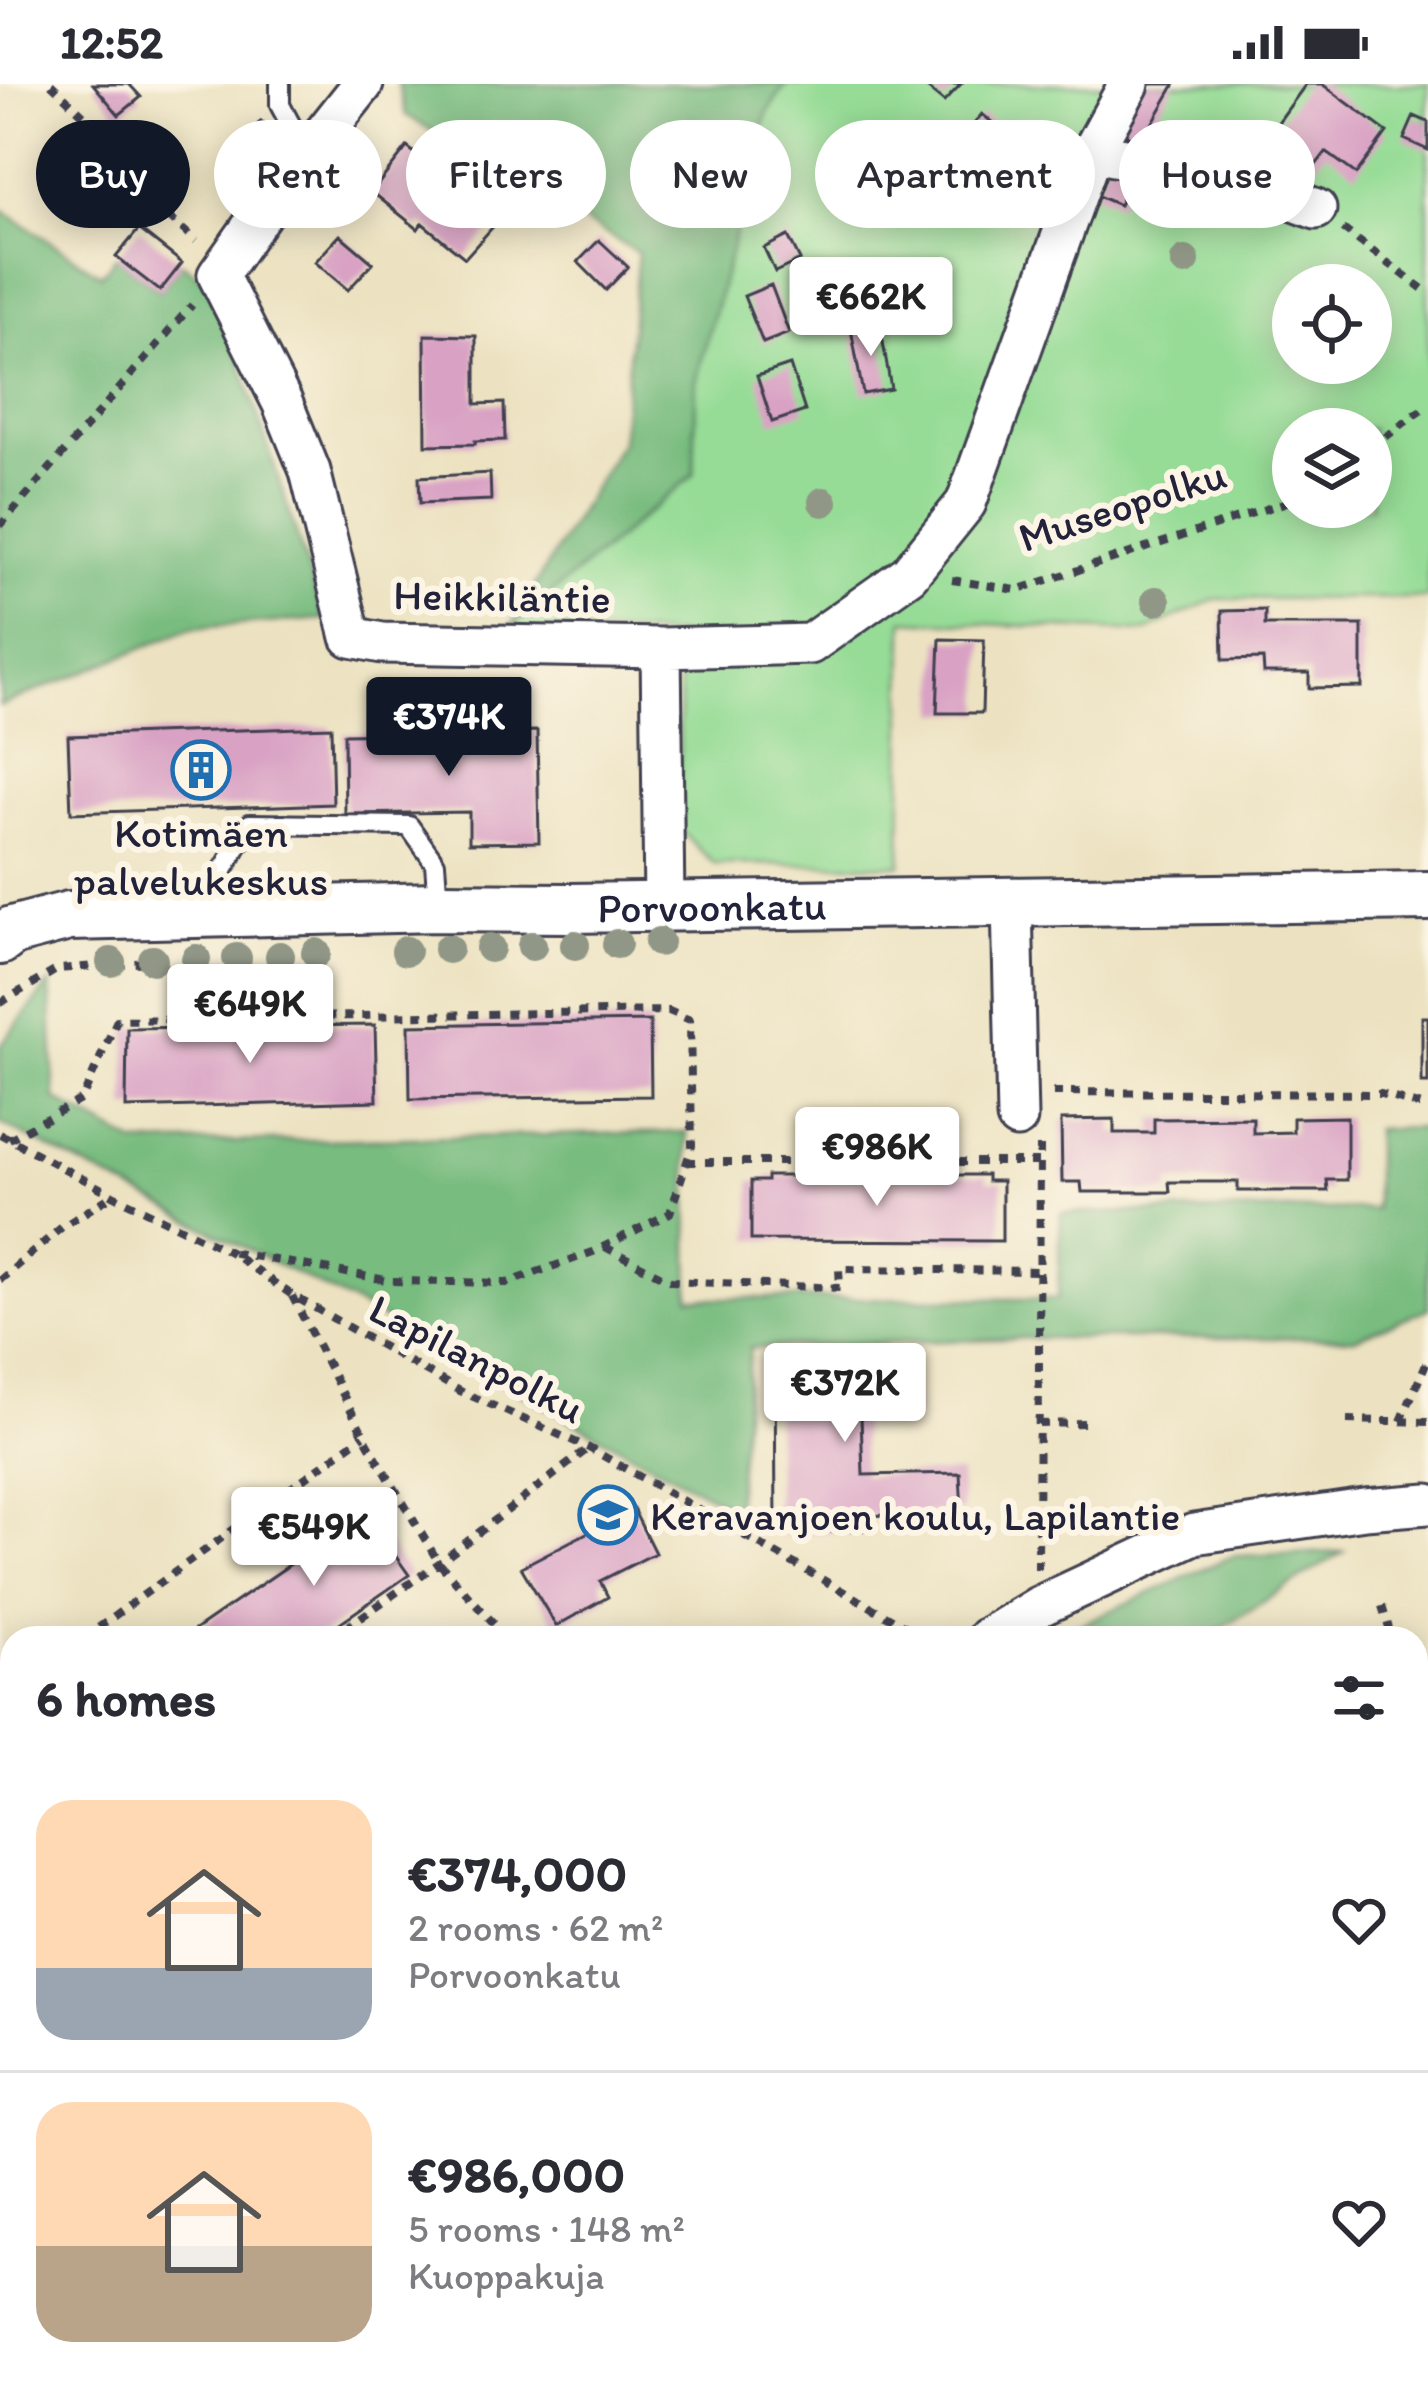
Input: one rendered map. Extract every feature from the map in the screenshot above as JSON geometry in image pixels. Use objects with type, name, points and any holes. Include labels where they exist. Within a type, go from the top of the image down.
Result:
[{"type":"street","points":[[335,120],[363,84]]},
{"type":"street","name":"Museopolku","points":[[1095,146],[1129,84]]},
{"type":"street","points":[[1095,153],[1238,178],[1316,208]]},
{"type":"street","points":[[212,262],[245,228]]},
{"type":"street","name":"Museopolku","points":[[661,648],[810,644],[909,574],[966,502],[1065,228]]},
{"type":"street","name":"Heikkiläntie","points":[[212,262],[282,402],[310,471],[351,637],[382,644],[661,648],[664,906]]},
{"type":"street","name":"Porvoonkatu","points":[[0,940],[12,931],[69,916],[1428,896]]},
{"type":"street","points":[[1012,902],[1032,1116]]},
{"type":"street","points":[[1006,1626],[1038,1606],[1194,1534],[1428,1504]]},
{"type":"lane","points":[[280,84],[280,105],[288,120]]},
{"type":"lane","points":[[223,913],[222,872],[250,824],[409,826],[435,863],[438,908]]},
{"type":"path","points":[[0,526],[212,262],[122,176],[100,131],[51,84]]},
{"type":"path","points":[[1316,208],[1428,293]]},
{"type":"path","points":[[1392,432],[1428,405]]},
{"type":"path","name":"Museopolku","points":[[909,574],[1017,590],[1272,507]]},
{"type":"path","points":[[4,1136],[82,1099],[117,1020],[669,1011],[690,1020],[692,1146],[670,1214],[604,1246],[507,1283],[392,1281],[230,1252]]},
{"type":"path","points":[[1038,1606],[1040,1162],[1032,1116],[1381,1094],[1428,1108]]},
{"type":"path","name":"Lapilanpolku","points":[[4,1136],[230,1252],[292,1295],[460,1391],[589,1448],[905,1626]]},
{"type":"path","points":[[687,1162],[1040,1162]]},
{"type":"path","points":[[0,1280],[62,1227],[112,1195]]},
{"type":"path","points":[[604,1246],[671,1281],[840,1288],[839,1269],[1040,1271]]},
{"type":"path","points":[[292,1295],[364,1435],[439,1563],[496,1626]]},
{"type":"path","points":[[1401,1421],[1428,1358]]},
{"type":"path","points":[[1347,1420],[1428,1422]]},
{"type":"path","points":[[1039,1424],[1085,1423]]},
{"type":"path","points":[[101,1626],[364,1435]]},
{"type":"path","points":[[348,1626],[589,1448]]},
{"type":"path","points":[[1382,1606],[1388,1626]]},
{"type":"green space","points":[[398,84],[786,84],[765,120],[630,120],[630,228],[737,228],[696,381],[694,474],[509,629],[621,442],[638,253],[596,228],[606,228],[606,120],[414,120],[406,115]]},
{"type":"green space","points":[[786,84],[1428,84],[1428,598],[1215,599],[1144,632],[904,620],[901,865],[714,864],[680,830],[679,635],[509,629],[694,474],[695,381],[736,228],[791,228],[791,120],[765,120]]},
{"type":"green space","points":[[0,209],[101,275],[116,257],[160,291],[182,263],[219,291],[324,619],[191,628],[0,706]]},
{"type":"green space","points":[[50,983],[55,1099],[136,1144],[687,1132],[690,1298],[1058,1299],[1061,1213],[1375,1209],[1375,1129],[1428,1128],[1428,1309],[1355,1338],[1025,1338],[750,1348],[735,1509],[369,1311],[0,1123],[0,1046]]},
{"type":"green space","points":[[1343,1552],[1224,1626],[1077,1626],[1233,1556]]},
{"type":"building","points":[[93,84],[129,84],[141,97],[119,115]]},
{"type":"building","points":[[922,84],[961,84],[944,102]]},
{"type":"building","points":[[1141,84],[1175,84],[1154,120],[1119,120],[1119,131],[1114,128]]},
{"type":"building","points":[[1306,84],[1322,84],[1387,132],[1356,174],[1326,152],[1315,164],[1315,120],[1280,120]]},
{"type":"building","points":[[1414,116],[1428,122],[1428,150],[1404,139]]},
{"type":"building","points":[[406,148],[406,219],[382,200],[382,179]]},
{"type":"building","points":[[1110,156],[1119,160],[1119,205],[1095,195]]},
{"type":"building","points":[[428,228],[492,228],[465,258]]},
{"type":"building","points":[[139,229],[182,263],[160,291],[116,257]]},
{"type":"building","points":[[340,235],[373,263],[348,290],[315,262]]},
{"type":"building","points":[[788,236],[800,260],[775,272],[764,248]]},
{"type":"building","points":[[599,240],[628,267],[606,290],[578,262]]},
{"type":"building","points":[[771,285],[789,333],[763,343],[744,296]]},
{"type":"building","points":[[880,324],[891,389],[863,394],[851,329]]},
{"type":"building","points":[[425,335],[476,336],[476,404],[504,403],[505,440],[426,445]]},
{"type":"building","points":[[790,365],[805,411],[772,422],[757,376]]},
{"type":"building","points":[[490,473],[491,500],[420,503],[419,477]]},
{"type":"building","points":[[1265,610],[1265,625],[1362,625],[1362,687],[1309,688],[1309,673],[1264,673],[1263,659],[1223,660],[1222,611]]},
{"type":"building","points":[[940,639],[984,640],[982,713],[937,713]]},
{"type":"building","name":"Kotimäen palvelukeskus","points":[[331,727],[333,804],[71,813],[68,736]]},
{"type":"building","points":[[537,731],[539,842],[469,843],[469,812],[345,814],[344,734]]},
{"type":"building","points":[[1422,1017],[1428,1017],[1428,1083],[1422,1083]]},
{"type":"building","points":[[650,1021],[651,1096],[410,1099],[409,1025]]},
{"type":"building","points":[[375,1025],[377,1101],[126,1108],[127,1028]]},
{"type":"building","points":[[1347,1117],[1347,1180],[1327,1180],[1328,1191],[1238,1191],[1238,1182],[1169,1182],[1170,1192],[1082,1192],[1081,1182],[1062,1182],[1061,1120],[1114,1119],[1114,1133],[1154,1133],[1154,1119],[1253,1118],[1253,1133],[1293,1132],[1293,1118]]},
{"type":"building","points":[[894,1175],[987,1175],[987,1181],[1002,1181],[1002,1241],[751,1240],[751,1181],[767,1181],[767,1176],[894,1180]]},
{"type":"building","points":[[775,1356],[915,1356],[916,1415],[861,1416],[863,1475],[960,1473],[962,1512],[864,1516],[864,1530],[776,1534]]},
{"type":"building","points":[[633,1509],[655,1553],[600,1581],[608,1597],[556,1626],[521,1567]]},
{"type":"building","points":[[365,1513],[409,1575],[335,1626],[200,1626]]},
{"type":"place","name":"Kotimäen palvelukeskus","points":[[201,770]]},
{"type":"place","name":"Keravanjoen koulu, Lapilantie","points":[[608,1515]]}]
